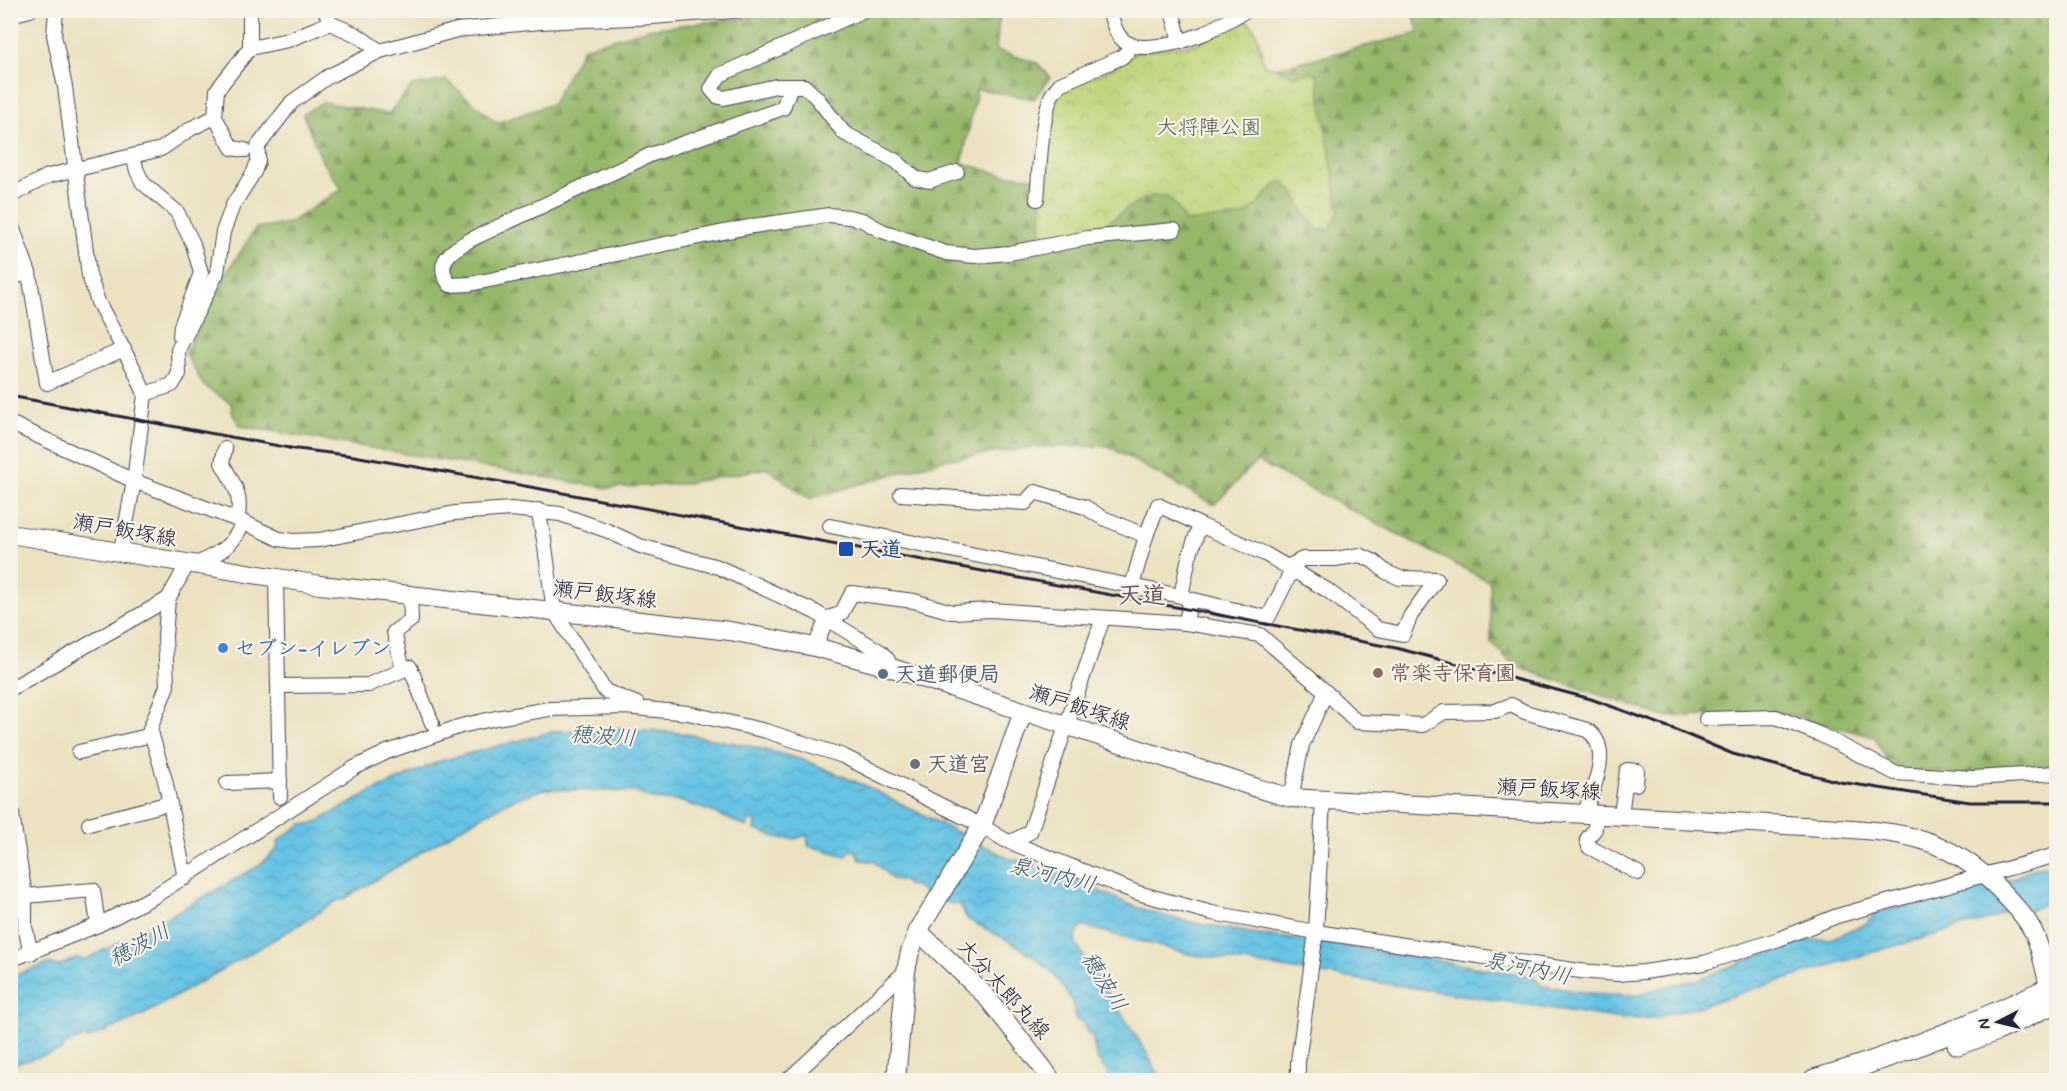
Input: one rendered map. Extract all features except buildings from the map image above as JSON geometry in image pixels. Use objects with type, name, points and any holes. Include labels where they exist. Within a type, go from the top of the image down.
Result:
[{"type":"highway","points":[[1814,1080],[1918,1046],[1990,1017],[2054,999]]},
{"type":"highway","points":[[1855,1080],[1995,1031],[2054,999]]},
{"type":"main road","name":"瀬戸飯塚線","points":[[10,534],[320,585],[730,631],[814,647],[889,667],[1291,798],[1891,831],[1942,846],[1985,875],[2024,915],[2034,933],[2054,999]]},
{"type":"main road","points":[[896,1080],[906,971],[910,952],[920,928],[980,829],[1023,712]]},
{"type":"main road","name":"大分太郎丸線","points":[[920,928],[985,995],[1051,1080]]},
{"type":"street","points":[[10,15],[30,10]]},
{"type":"street","points":[[56,10],[54,35],[65,87],[89,275],[98,302],[145,394],[134,481],[121,551]]},
{"type":"street","points":[[245,150],[232,148],[215,117],[217,90],[250,48],[250,10]]},
{"type":"street","points":[[632,18],[647,10]]},
{"type":"street","points":[[178,350],[217,273],[223,232],[233,205],[254,172],[258,160],[258,146],[292,102],[329,76],[381,51],[457,30],[540,22],[745,10]]},
{"type":"street","points":[[864,10],[720,75],[711,89],[717,96],[724,98],[776,86],[804,86],[817,98],[844,132],[896,161],[915,178],[929,181],[957,172]]},
{"type":"street","points":[[1109,10],[1120,38],[1130,45],[1139,47],[1180,42],[1205,33],[1247,10]]},
{"type":"street","points":[[1172,10],[1180,42]]},
{"type":"street","points":[[250,48],[288,40],[327,17],[381,51]]},
{"type":"street","points":[[1037,199],[1044,126],[1049,100],[1053,92],[1060,84],[1122,57],[1130,45]]},
{"type":"street","points":[[784,86],[789,91],[783,108],[650,155],[455,248],[446,258],[443,266],[444,278],[450,285],[470,284],[753,226],[828,215],[861,220],[882,231],[946,253],[975,256],[1009,253],[1088,238],[1174,230]]},
{"type":"street","points":[[10,196],[48,176],[161,149],[192,128],[215,117]]},
{"type":"street","points":[[134,156],[137,171],[143,183],[177,212],[193,244],[201,273],[181,326],[178,374],[172,385],[145,394]]},
{"type":"street","points":[[10,221],[29,273],[47,383],[124,349]]},
{"type":"street","points":[[10,278],[29,273]]},
{"type":"street","points":[[10,423],[134,481],[279,538],[293,541],[320,540],[455,513],[511,509],[538,510],[575,518],[640,546],[718,567],[827,618],[881,652],[888,660],[889,667]]},
{"type":"street","points":[[10,689],[168,599],[192,564],[225,548],[234,541],[240,521],[241,506],[238,493],[222,463],[225,449]]},
{"type":"street","points":[[901,494],[1025,503],[1035,492],[1085,507],[1101,517],[1146,536]]},
{"type":"street","points":[[830,526],[1132,586],[1268,618],[1289,569],[1303,559],[1335,559],[1360,555],[1400,578],[1437,579],[1411,615],[1403,634],[1378,629],[1327,590],[1289,569],[1265,554],[1158,505],[1146,536],[1132,586]]},
{"type":"street","points":[[538,510],[554,611],[605,691],[650,709]]},
{"type":"street","points":[[1186,623],[1189,557],[1200,525]]},
{"type":"street","points":[[276,578],[280,797]]},
{"type":"street","points":[[814,647],[827,618],[841,614],[852,593],[914,601],[952,612],[992,610],[1186,623],[1260,635],[1357,722],[1423,725],[1444,712],[1495,711],[1511,705],[1526,712],[1587,730],[1596,736],[1600,744],[1600,760],[1590,814],[1595,829],[1587,839],[1589,847],[1638,873]]},
{"type":"street","points":[[403,670],[394,632],[411,620],[410,595]]},
{"type":"street","points":[[168,599],[165,636],[167,686],[150,729],[170,803],[185,878]]},
{"type":"street","points":[[1011,842],[1030,832],[1103,618]]},
{"type":"street","points":[[278,686],[368,686],[410,668],[432,723]]},
{"type":"street","points":[[1291,798],[1302,745],[1326,692]]},
{"type":"street","points":[[10,960],[98,925],[153,897],[344,774],[387,752],[461,726],[549,709],[625,707],[687,712],[766,731],[843,756],[980,829],[1011,842],[1138,893],[1212,913],[1316,932],[1580,971],[1617,974],[1704,963],[1779,939],[1837,916],[2056,855]]},
{"type":"street","points":[[1706,719],[1776,717],[1821,735],[1895,773],[1973,778],[2056,773]]},
{"type":"street","points":[[79,752],[152,735]]},
{"type":"street","points":[[227,783],[280,781]]},
{"type":"street","points":[[1622,815],[1625,783]]},
{"type":"street","points":[[1298,1080],[1298,1062],[1316,932],[1323,800]]},
{"type":"street","points":[[10,802],[14,847],[25,896],[25,927],[31,953]]},
{"type":"street","points":[[89,824],[170,803]]},
{"type":"street","points":[[25,896],[93,890],[98,925]]},
{"type":"street","points":[[788,1080],[906,971]]},
{"type":"green space","points":[[809,10],[872,10],[883,13],[899,10],[1000,11],[996,50],[1037,63],[1050,77],[1034,99],[977,89],[962,163],[1000,174],[1050,179],[1259,72],[1419,33],[1412,11],[2056,11],[2056,765],[1981,776],[1891,769],[1875,737],[1777,712],[1665,717],[1515,666],[1491,643],[1490,582],[1257,461],[1214,505],[1108,446],[1035,447],[942,460],[809,499],[767,468],[681,484],[608,488],[241,426],[233,415],[231,403],[204,386],[185,353],[223,279],[256,228],[289,223],[342,189],[323,163],[303,114],[323,102],[388,114],[412,86],[446,80],[497,123],[552,104],[583,48],[648,29]]},
{"type":"green space","name":"大将陣公園","points":[[1240,19],[1251,24],[1264,65],[1283,70],[1294,76],[1310,72],[1317,74],[1339,211],[1331,228],[1319,230],[1312,224],[1293,192],[1281,182],[1243,216],[1185,222],[1172,201],[1166,197],[1157,196],[1129,207],[1096,231],[1078,237],[1041,243],[1042,186],[1046,144],[1054,106],[1061,90],[1113,68],[1136,52],[1196,44]]},
{"type":"water","points":[[621,728],[680,733],[745,745],[804,760],[866,786],[1008,858],[1028,862],[1067,876],[1141,909],[1161,915],[1240,931],[1533,976],[1542,986],[1589,993],[1639,995],[1700,979],[1794,941],[1830,939],[1867,923],[1877,912],[1914,904],[1960,888],[2013,879],[2026,871],[2056,863],[2056,898],[2031,910],[2005,912],[1994,918],[1870,953],[1693,1008],[1655,1018],[1622,1019],[1189,954],[1082,926],[1075,937],[1076,945],[1162,1080],[1107,1080],[1107,1071],[1096,1056],[1093,1037],[1082,1022],[1076,1020],[1072,1002],[1051,972],[1013,943],[967,919],[960,904],[936,900],[916,886],[892,879],[874,861],[860,860],[856,851],[852,850],[846,856],[808,846],[808,838],[805,835],[793,839],[774,836],[755,830],[756,822],[749,820],[747,827],[679,801],[651,799],[635,792],[544,789],[510,801],[464,826],[344,899],[336,901],[299,925],[145,1014],[88,1039],[84,1037],[64,1045],[63,1050],[11,1065],[10,977],[49,963],[57,966],[78,958],[84,960],[152,926],[257,867],[277,849],[279,840],[302,824],[313,824],[371,792],[440,761],[556,731]]},
{"type":"railway","points":[[10,396],[295,449]]},
{"type":"railway","points":[[289,448],[354,456],[536,488],[1396,648],[1591,699],[1671,728],[1733,754],[1840,782],[1970,802],[2056,802]]},
{"type":"place","name":"天道","points":[[846,549]]},
{"type":"place","name":"セブン-イレブン","points":[[223,648]]},
{"type":"place","name":"常楽寺保育園","points":[[1378,673]]},
{"type":"place","name":"天道郵便局","points":[[883,674]]},
{"type":"place","name":"天道宮","points":[[915,764]]},
{"type":"district","name":"天道","points":[[1142,595]]},
{"type":"water label","name":"穂波川","points":[[603,735]]},
{"type":"water label","name":"泉河内川","points":[[1053,874]]},
{"type":"water label","name":"穂波川","points":[[139,944]]},
{"type":"water label","name":"泉河内川","points":[[1528,967]]},
{"type":"water label","name":"穂波川","points":[[1105,981]]}]
